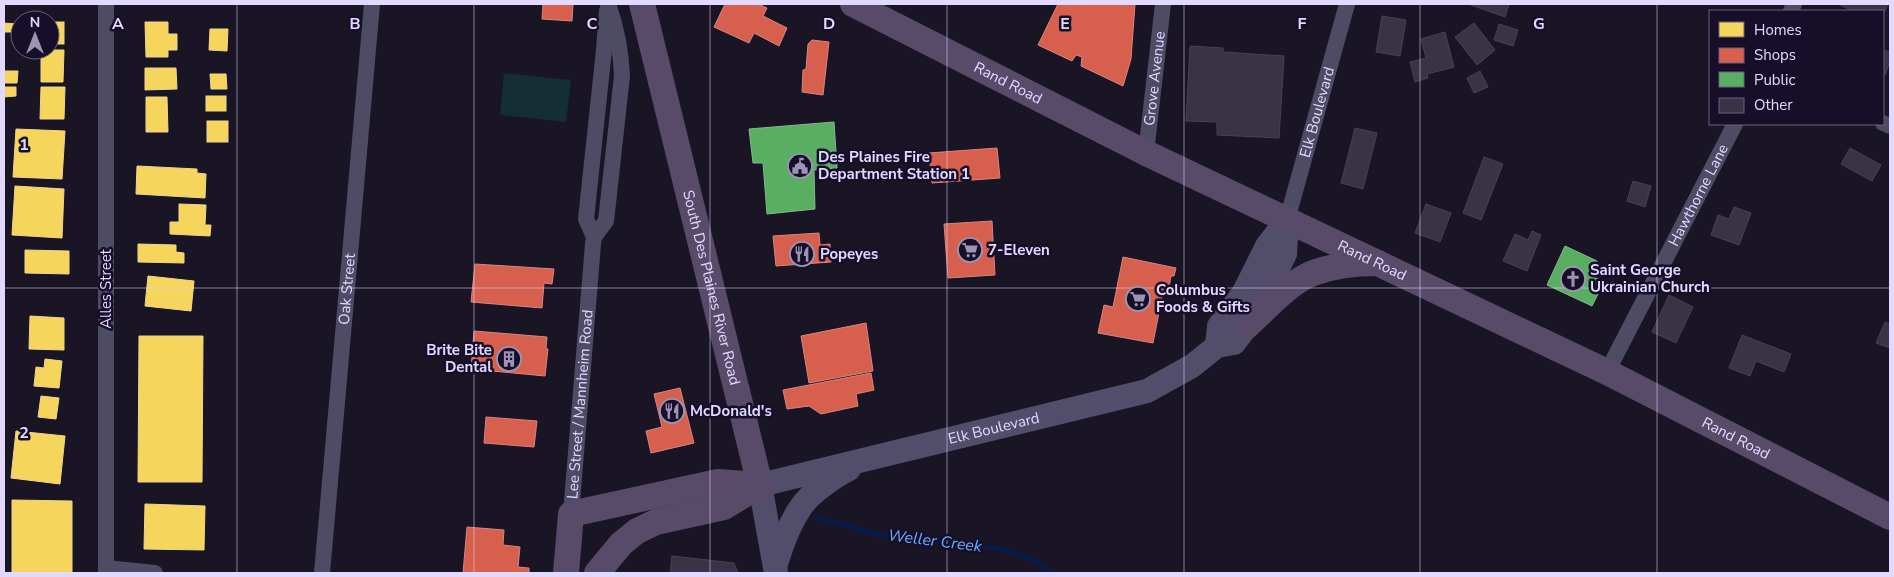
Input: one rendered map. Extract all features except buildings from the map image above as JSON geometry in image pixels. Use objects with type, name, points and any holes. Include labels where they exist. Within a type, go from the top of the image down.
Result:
[{"type":"main road","name":"South Des Plaines River Road","points":[[642,4],[760,485],[776,571]]},
{"type":"main road","name":"Rand Road","points":[[853,4],[1146,153],[1606,372],[1890,517]]},
{"type":"main road","name":"Elk Boulevard","points":[[571,514],[718,482],[760,485],[1147,391],[1192,366],[1217,346],[1234,342],[1264,296],[1285,254],[1287,220]]},
{"type":"main road","name":"Elk Boulevard","points":[[1217,346],[1219,326],[1244,292],[1267,246],[1287,220]]},
{"type":"main road","points":[[1246,326],[1293,285],[1313,274],[1360,263],[1378,263]]},
{"type":"main road","points":[[776,571],[785,536],[801,506],[835,477],[864,460]]},
{"type":"main road","name":"Elk Boulevard","points":[[597,573],[621,544],[637,531],[656,522],[724,507],[760,485]]},
{"type":"main road","name":"Lee Street / Mannheim Road","points":[[566,573],[571,514]]},
{"type":"street","name":"Alles Street","points":[[106,4],[106,571]]},
{"type":"street","name":"Oak Street","points":[[322,573],[372,4]]},
{"type":"street","name":"Lee Street / Mannheim Road","points":[[571,514],[594,237],[606,220],[622,76],[617,27],[608,4]]},
{"type":"street","name":"Grove Avenue","points":[[1146,153],[1162,4]]},
{"type":"street","name":"Elk Boulevard","points":[[1287,220],[1347,4]]},
{"type":"street","name":"Hawthorne Lane","points":[[1606,372],[1734,125]]},
{"type":"street","points":[[106,571],[155,573]]},
{"type":"green space","points":[[504,73],[571,80],[566,122],[500,115]]},
{"type":"waterway","name":"Weller Creek","points":[[815,517],[877,534],[1002,549],[1035,560],[1052,573]]},
{"type":"place","name":"Des Plaines Fire Department Station 1","points":[[800,166]]},
{"type":"place","name":"7-Eleven","points":[[970,250]]},
{"type":"place","name":"Popeyes","points":[[802,254]]},
{"type":"place","name":"Saint George Ukrainian Church","points":[[1573,279]]},
{"type":"place","name":"Columbus Foods & Gifts","points":[[1138,299]]},
{"type":"place","name":"Brite Bite Dental","points":[[509,359]]},
{"type":"place","name":"McDonald's","points":[[672,411]]}]
